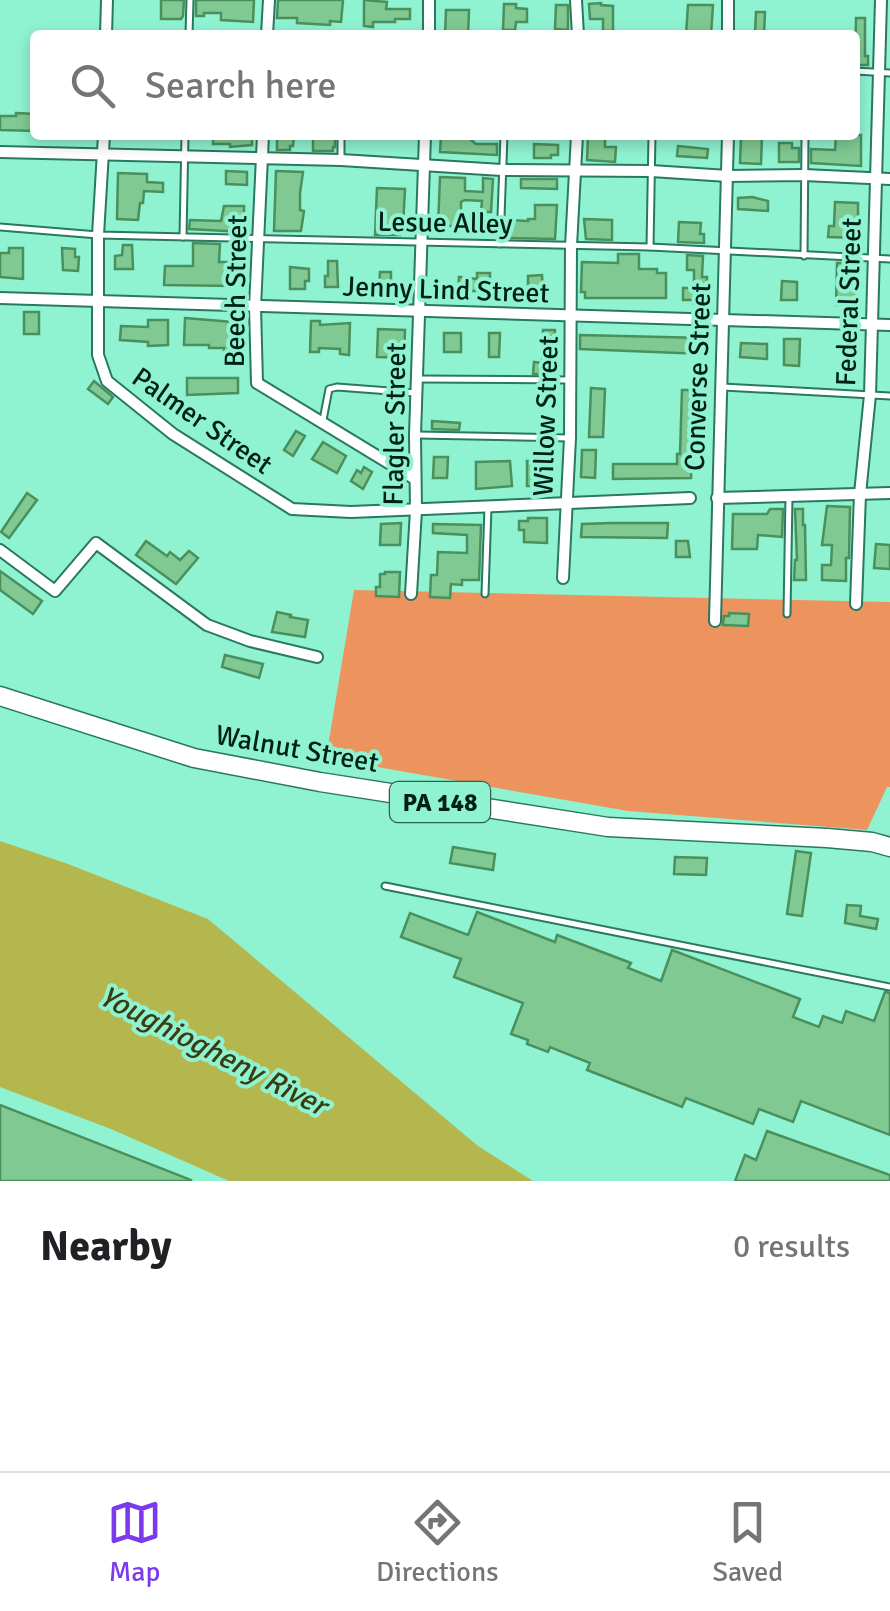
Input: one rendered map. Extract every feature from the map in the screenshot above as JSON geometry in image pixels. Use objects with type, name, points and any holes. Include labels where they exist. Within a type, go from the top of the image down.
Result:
[{"type":"main road","name":"Walnut Street","points":[[0,696],[194,758],[356,788],[608,827],[827,838],[890,847]]},
{"type":"street","points":[[106,30],[107,0]]},
{"type":"street","points":[[268,30],[269,0]]},
{"type":"street","points":[[428,30],[429,0]]},
{"type":"street","points":[[576,0],[578,30]]},
{"type":"street","points":[[728,0],[728,30]]},
{"type":"street","name":"Federal Street","points":[[856,604],[884,72],[881,0]]},
{"type":"street","name":"Palmer Street","points":[[104,140],[98,234],[98,355],[106,381],[173,434],[292,509],[351,512],[690,498]]},
{"type":"street","name":"Beech Street","points":[[263,140],[254,307],[257,382],[415,479]]},
{"type":"street","name":"Flagler Street","points":[[411,594],[425,140]]},
{"type":"street","name":"Willow Street","points":[[563,578],[577,140]]},
{"type":"street","name":"Converse Street","points":[[715,621],[728,140]]},
{"type":"street","points":[[0,152],[890,179]]},
{"type":"street","name":"Jenny Lind Street","points":[[0,298],[890,326]]},
{"type":"street","points":[[717,498],[890,492]]},
{"type":"street","points":[[0,550],[56,591],[96,543],[207,625],[250,642],[316,657]]},
{"type":"lane","points":[[189,30],[190,0]]},
{"type":"lane","points":[[183,237],[185,140]]},
{"type":"lane","points":[[341,140],[341,160]]},
{"type":"lane","points":[[500,244],[504,140]]},
{"type":"lane","points":[[650,247],[652,140]]},
{"type":"lane","points":[[804,256],[806,140]]},
{"type":"lane","name":"Lesue Alley","points":[[0,227],[258,240],[650,247],[890,259]]},
{"type":"lane","points":[[418,379],[571,380]]},
{"type":"lane","points":[[720,387],[890,396]]},
{"type":"lane","points":[[322,423],[330,389],[418,393]]},
{"type":"lane","points":[[415,435],[570,438]]},
{"type":"lane","points":[[787,614],[790,496]]},
{"type":"lane","points":[[485,594],[488,507]]},
{"type":"lane","points":[[385,886],[890,987]]},
{"type":"shaded area","points":[[354,590],[890,602],[890,787],[867,830],[628,811],[326,758]]},
{"type":"water","name":"Youghiogheny River","points":[[0,841],[208,919],[478,1146],[533,1181],[229,1181],[111,1129],[0,1087]]},
{"type":"building","points":[[161,0],[184,0],[181,19],[161,19]]},
{"type":"building","points":[[196,0],[254,0],[253,22],[221,20],[221,13],[196,16]]},
{"type":"building","points":[[278,0],[343,0],[341,22],[297,23],[297,18],[277,18]]},
{"type":"building","points":[[364,0],[387,2],[386,9],[410,9],[410,19],[364,26]]},
{"type":"building","points":[[504,4],[527,9],[527,22],[516,22],[515,30],[503,30]]},
{"type":"building","points":[[589,4],[613,6],[613,30],[603,30],[603,19],[590,19]]},
{"type":"building","points":[[556,5],[568,5],[568,30],[555,29]]},
{"type":"building","points":[[688,5],[713,5],[711,30],[686,30]]},
{"type":"building","points":[[446,10],[469,10],[468,30],[445,30]]},
{"type":"building","points":[[756,12],[765,12],[764,30],[755,30]]},
{"type":"building","points":[[856,18],[865,18],[868,65],[860,65],[860,30],[856,30]]},
{"type":"building","points":[[30,114],[30,131],[0,130],[0,116]]},
{"type":"building","points":[[861,135],[861,166],[811,163],[811,149],[835,150],[836,140],[860,140]]},
{"type":"building","points":[[213,140],[252,140],[252,145],[213,144]]},
{"type":"building","points":[[277,140],[294,140],[290,150],[277,150]]},
{"type":"building","points":[[313,140],[335,140],[333,151],[313,151]]},
{"type":"building","points":[[441,140],[497,144],[497,155],[440,152]]},
{"type":"building","points":[[588,140],[605,140],[605,147],[616,147],[615,162],[587,160]]},
{"type":"building","points":[[741,140],[762,140],[761,164],[740,163]]},
{"type":"building","points":[[779,143],[792,143],[792,148],[799,148],[799,162],[779,162]]},
{"type":"building","points":[[534,144],[558,145],[558,155],[534,158]]},
{"type":"building","points":[[678,146],[708,149],[707,158],[677,156]]},
{"type":"building","points":[[226,171],[247,172],[247,185],[226,184]]},
{"type":"building","points":[[276,171],[303,172],[301,231],[274,231]]},
{"type":"building","points":[[118,173],[147,174],[147,182],[163,183],[163,192],[144,191],[138,220],[117,219]]},
{"type":"building","points":[[440,177],[465,178],[465,191],[483,192],[483,178],[493,179],[491,212],[481,212],[482,201],[465,200],[461,202],[461,226],[438,226]]},
{"type":"building","points":[[521,179],[557,179],[557,189],[521,188]]},
{"type":"building","points":[[377,188],[405,189],[400,235],[375,235]]},
{"type":"building","points":[[738,198],[768,201],[768,211],[738,209]]},
{"type":"building","points":[[835,202],[858,203],[858,238],[828,237],[829,226],[834,226]]},
{"type":"building","points":[[535,205],[557,205],[555,239],[506,238],[507,220],[535,219]]},
{"type":"building","points":[[224,206],[244,206],[244,232],[189,229],[190,220],[221,221]]},
{"type":"building","points":[[584,219],[612,220],[612,240],[586,239]]},
{"type":"building","points":[[679,222],[701,223],[704,243],[678,242]]},
{"type":"building","points":[[193,243],[220,244],[219,262],[234,262],[233,286],[164,285],[165,266],[193,266]]},
{"type":"building","points":[[123,245],[132,245],[133,269],[115,269],[115,256],[122,255]]},
{"type":"building","points":[[9,248],[23,248],[23,279],[0,277],[0,253],[9,253]]},
{"type":"building","points":[[62,248],[75,249],[78,271],[63,270]]},
{"type":"building","points":[[618,254],[639,254],[639,269],[666,273],[666,298],[585,298],[585,292],[581,292],[582,262],[618,263]]},
{"type":"building","points":[[687,255],[703,256],[707,304],[683,300],[683,288],[694,288],[694,270],[687,270]]},
{"type":"building","points":[[328,261],[337,261],[338,287],[325,287]]},
{"type":"building","points":[[837,263],[848,263],[856,306],[836,305]]},
{"type":"building","points":[[290,267],[309,269],[305,289],[290,289]]},
{"type":"building","points":[[380,272],[391,272],[391,289],[379,288]]},
{"type":"building","points":[[477,273],[490,273],[490,291],[470,291],[469,296],[458,296],[459,277],[477,279]]},
{"type":"building","points":[[542,275],[543,293],[528,293],[528,276]]},
{"type":"building","points":[[782,281],[797,282],[797,300],[781,300]]},
{"type":"building","points":[[24,312],[39,312],[39,334],[24,334]]},
{"type":"building","points":[[185,318],[245,323],[244,361],[224,360],[224,348],[184,345]]},
{"type":"building","points":[[148,320],[168,320],[168,345],[148,346],[148,342],[120,340],[121,326],[148,327]]},
{"type":"building","points":[[311,321],[320,321],[320,325],[350,323],[349,355],[340,354],[340,349],[319,348],[319,352],[310,352]]},
{"type":"building","points":[[378,329],[405,330],[404,358],[377,357]]},
{"type":"building","points":[[543,330],[555,330],[551,374],[533,374],[534,362],[542,363]]},
{"type":"building","points":[[444,333],[461,333],[461,352],[444,352]]},
{"type":"building","points":[[489,333],[500,333],[499,357],[489,357]]},
{"type":"building","points":[[580,335],[704,338],[703,354],[580,349]]},
{"type":"building","points":[[784,339],[800,339],[799,366],[784,365]]},
{"type":"building","points":[[741,343],[767,344],[767,359],[740,357]]},
{"type":"building","points":[[187,378],[238,378],[238,393],[187,395]]},
{"type":"building","points":[[94,381],[113,397],[108,404],[88,389]]},
{"type":"building","points":[[591,388],[605,389],[603,437],[589,437]]},
{"type":"building","points":[[682,390],[696,390],[691,478],[613,479],[613,464],[677,464]]},
{"type":"building","points":[[432,421],[460,423],[459,430],[432,429]]},
{"type":"building","points":[[296,431],[305,436],[293,456],[284,450]]},
{"type":"building","points":[[323,442],[346,456],[337,473],[312,459]]},
{"type":"building","points":[[582,450],[596,450],[595,478],[581,477]]},
{"type":"building","points":[[434,457],[448,457],[447,478],[433,478]]},
{"type":"building","points":[[510,461],[512,486],[476,489],[476,462]]},
{"type":"building","points":[[527,461],[538,461],[538,486],[527,486]]},
{"type":"building","points":[[364,467],[372,472],[363,489],[351,481],[357,470],[361,473]]},
{"type":"building","points":[[27,493],[37,500],[9,538],[1,532]]},
{"type":"building","points":[[827,506],[850,507],[846,581],[822,580],[822,565],[831,565],[832,545],[822,545]]},
{"type":"building","points":[[770,509],[783,509],[782,537],[758,535],[757,549],[732,549],[733,514],[767,514]]},
{"type":"building","points":[[795,509],[803,509],[806,580],[794,580]]},
{"type":"building","points":[[547,518],[547,543],[524,542],[519,521]]},
{"type":"building","points":[[401,523],[400,545],[380,545],[381,524]]},
{"type":"building","points":[[668,523],[667,538],[581,537],[582,524]]},
{"type":"building","points":[[433,524],[481,525],[479,580],[451,584],[450,598],[430,597],[431,575],[437,575],[438,552],[467,553],[467,535],[433,533]]},
{"type":"building","points":[[146,541],[167,556],[170,552],[180,560],[189,551],[198,558],[176,584],[136,555]]},
{"type":"building","points":[[676,541],[688,541],[690,557],[676,557]]},
{"type":"building","points":[[876,544],[890,545],[890,569],[874,568]]},
{"type":"building","points":[[0,571],[42,601],[33,614],[0,590]]},
{"type":"building","points":[[400,572],[399,597],[376,596],[380,574]]},
{"type":"building","points":[[277,612],[308,620],[305,637],[272,632]]},
{"type":"building","points":[[749,614],[748,626],[723,625],[724,616]]},
{"type":"building","points":[[225,655],[263,664],[259,678],[222,667]]},
{"type":"building","points":[[453,847],[495,854],[493,870],[450,863]]},
{"type":"building","points":[[796,851],[811,853],[802,916],[787,914]]},
{"type":"building","points":[[675,857],[707,858],[706,875],[674,874]]},
{"type":"building","points":[[847,905],[861,906],[860,916],[878,919],[876,929],[845,923]]},
{"type":"building","points":[[477,912],[555,942],[557,935],[631,963],[628,968],[661,981],[672,950],[800,999],[793,1017],[819,1027],[823,1016],[842,1023],[846,1011],[874,1021],[885,992],[890,993],[890,1135],[801,1101],[793,1122],[759,1109],[753,1124],[686,1098],[682,1107],[587,1070],[590,1063],[550,1047],[548,1052],[527,1044],[528,1040],[511,1034],[523,1003],[454,977],[461,959],[401,937],[410,913],[468,935]]},
{"type":"building","points":[[0,1105],[191,1180],[191,1181],[0,1181]]},
{"type":"building","points":[[767,1131],[890,1175],[890,1181],[735,1181],[745,1155],[756,1160]]}]
